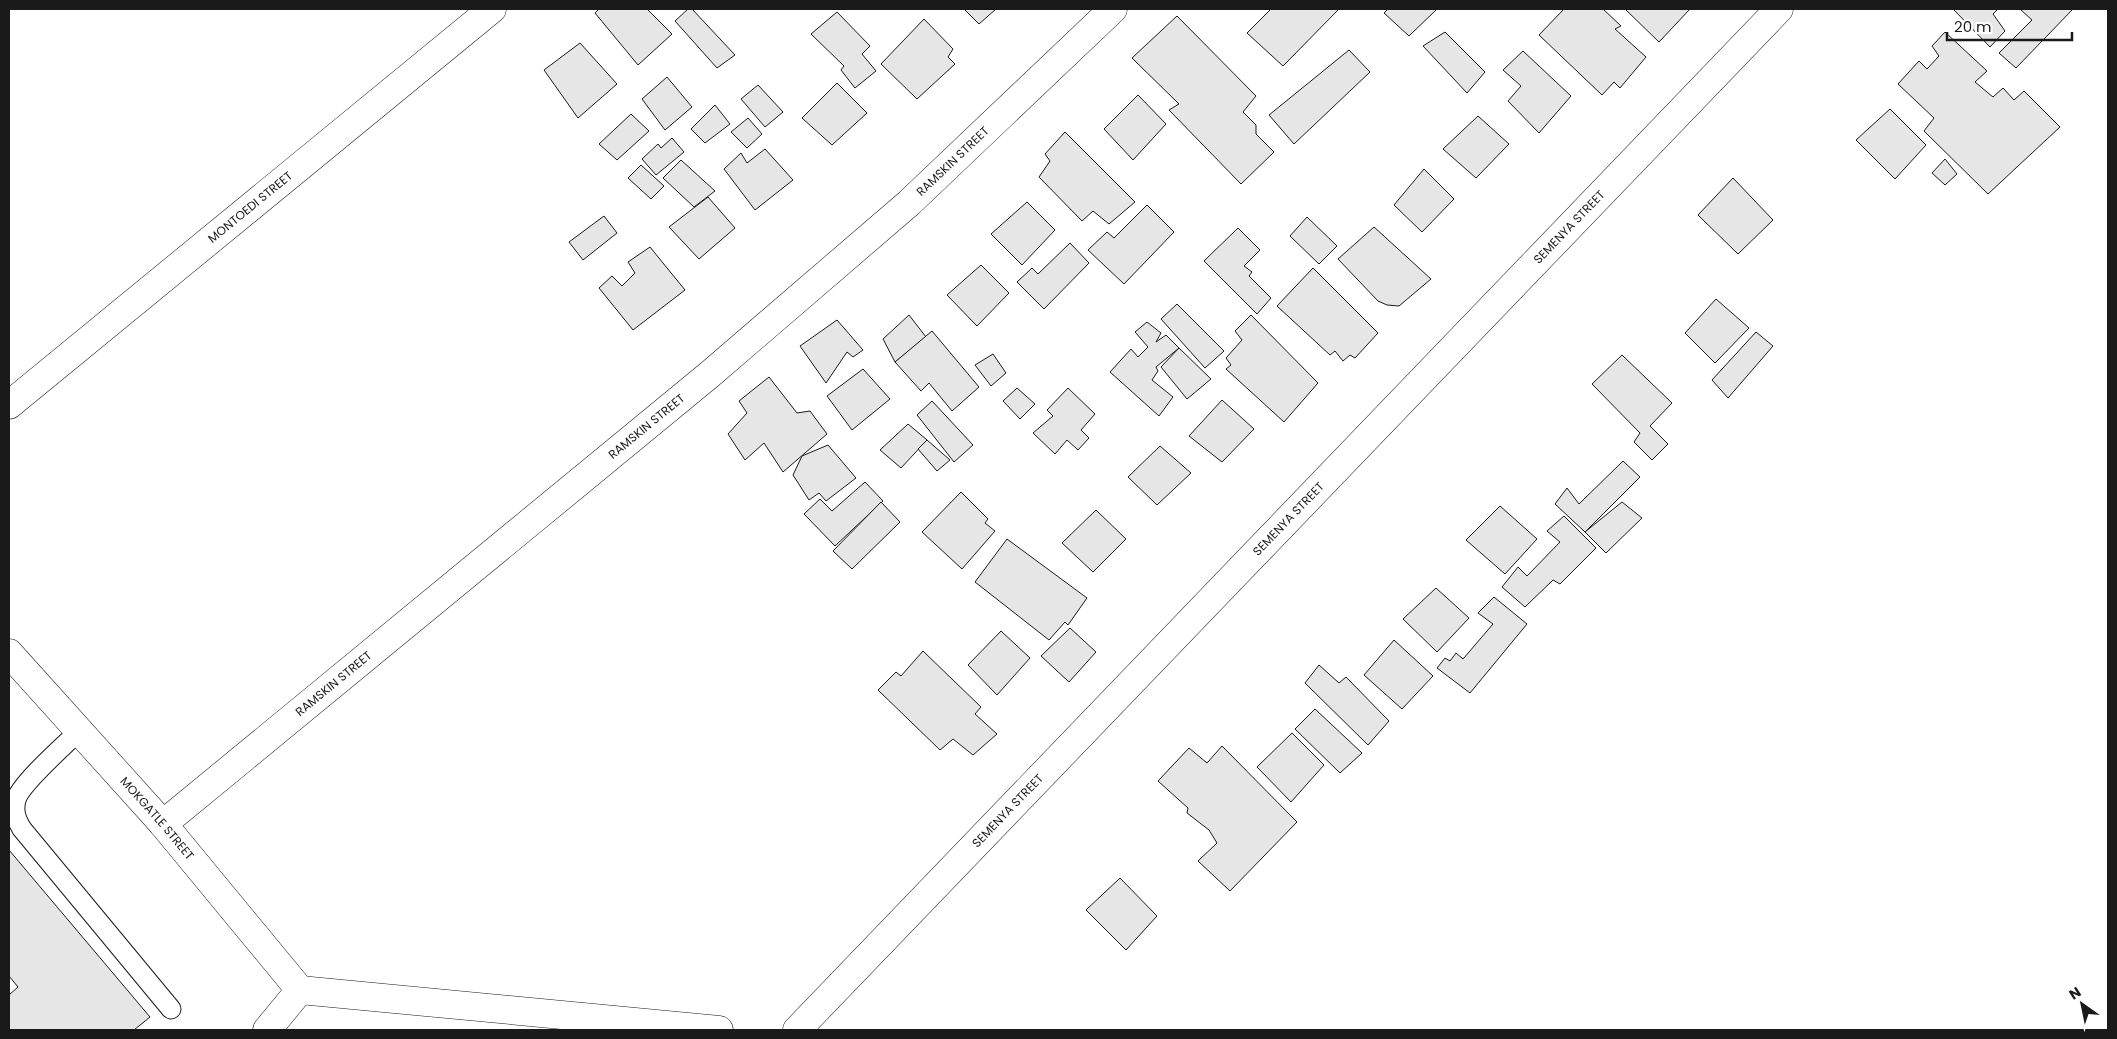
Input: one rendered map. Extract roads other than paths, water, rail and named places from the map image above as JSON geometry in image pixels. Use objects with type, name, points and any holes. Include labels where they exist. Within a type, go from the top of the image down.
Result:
[{"type":"street","name":"MONTOEDI STREET","points":[[9,405],[492,9]]},
{"type":"street","name":"RAMSKIN STREET","points":[[163,824],[709,375],[909,202],[1113,9]]},
{"type":"street","name":"SEMENYA STREET","points":[[797,1030],[1779,9]]},
{"type":"street","name":"MOKGATLE STREET","points":[[9,653],[163,824],[300,990]]},
{"type":"street","points":[[266,1030],[300,990],[719,1030]]},
{"type":"lane","points":[[79,731],[42,766],[17,796],[15,815],[22,829],[171,1008]]}]
